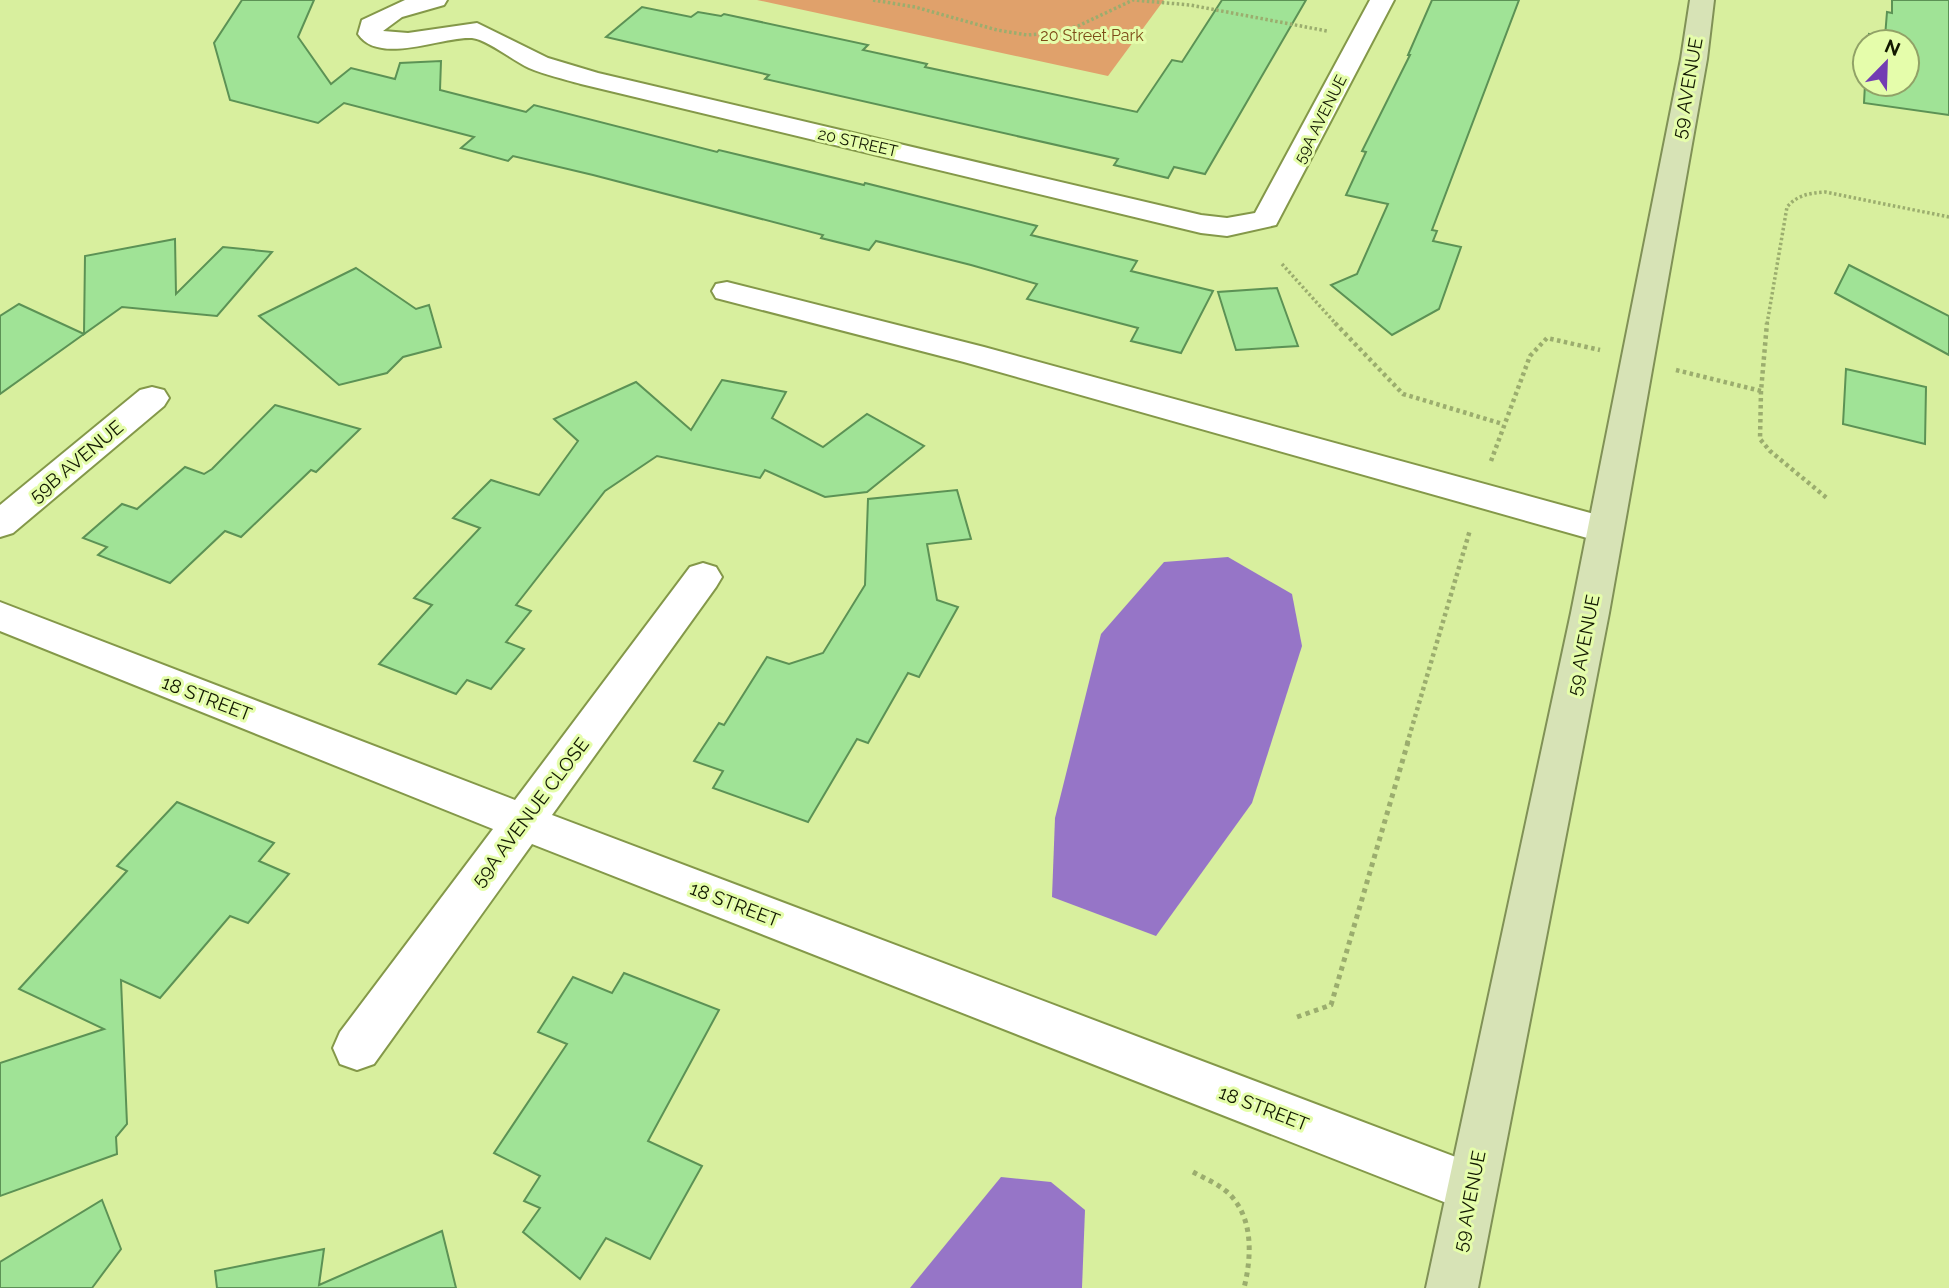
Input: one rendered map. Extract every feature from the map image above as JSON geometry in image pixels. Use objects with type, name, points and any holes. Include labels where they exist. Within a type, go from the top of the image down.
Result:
[{"type":"main road","name":"59 AVENUE","points":[[1452,1288],[1605,530],[1694,59],[1702,0]]},
{"type":"street","name":"20 STREET","points":[[435,0],[408,5],[386,15],[371,26],[370,34],[380,39],[408,41],[474,20],[539,63],[590,79],[1201,224],[1227,227],[1246,225]]},
{"type":"street","name":"59A AVENUE","points":[[1246,225],[1266,219],[1276,205],[1382,0]]},
{"type":"street","points":[[727,291],[973,354],[1605,530]]},
{"type":"street","name":"59B AVENUE","points":[[0,524],[152,398]]},
{"type":"street","name":"59A AVENUE CLOSE","points":[[357,1048],[703,577]]},
{"type":"street","name":"18 STREET","points":[[0,617],[1472,1188]]},
{"type":"path","points":[[873,0],[915,7],[997,30],[1027,35],[1055,33],[1078,26],[1133,0],[1190,5],[1326,31]]},
{"type":"path","points":[[1828,499],[1770,452],[1760,439],[1768,308],[1787,207],[1791,201],[1812,192],[1825,192],[1949,217]]},
{"type":"path","points":[[1282,264],[1370,362],[1404,394],[1503,424]]},
{"type":"path","points":[[1297,1017],[1331,1005],[1481,494],[1503,424],[1530,356],[1547,338],[1569,343]]},
{"type":"path","points":[[1703,376],[1761,391]]},
{"type":"path","points":[[1193,1172],[1228,1193],[1244,1215],[1250,1244],[1250,1269],[1244,1288]]},
{"type":"green space","name":"20 Street Park","points":[[757,0],[1164,0],[1108,76]]},
{"type":"shaded area","points":[[1228,557],[1292,594],[1302,646],[1252,803],[1156,936],[1052,897],[1055,818],[1101,634],[1164,562]]},
{"type":"shaded area","points":[[1001,1177],[1051,1182],[1085,1210],[1082,1288],[910,1288]]},
{"type":"building","points":[[242,0],[314,0],[298,37],[331,84],[351,68],[395,79],[400,63],[441,61],[440,90],[526,112],[534,105],[717,152],[719,150],[864,185],[865,183],[1037,226],[1031,235],[1137,261],[1131,271],[1213,291],[1181,353],[1131,341],[1138,328],[1027,299],[1037,284],[971,265],[876,241],[869,250],[821,238],[823,235],[593,175],[513,156],[508,161],[461,148],[474,137],[344,103],[318,123],[230,100],[214,43]]},
{"type":"building","points":[[1222,0],[1306,0],[1205,174],[1174,167],[1168,178],[1114,165],[1118,159],[765,79],[769,75],[606,37],[642,7],[691,17],[698,12],[721,16],[724,14],[868,45],[863,50],[927,64],[925,67],[1137,112],[1172,60],[1182,62]]},
{"type":"building","points":[[1432,0],[1519,0],[1432,230],[1437,231],[1433,241],[1461,247],[1439,309],[1392,335],[1331,285],[1357,274],[1388,204],[1346,195],[1366,152],[1362,151],[1410,55]]},
{"type":"building","points":[[1892,0],[1949,0],[1949,115],[1864,103],[1864,98],[1921,98],[1921,28],[1886,28],[1887,12],[1892,13]]},
{"type":"building","points":[[175,239],[176,294],[223,247],[272,252],[217,316],[122,307],[84,334],[85,256]]},
{"type":"building","points":[[1849,265],[1949,316],[1949,355],[1835,293]]},
{"type":"building","points":[[356,268],[416,309],[429,305],[441,347],[403,357],[387,373],[339,385],[259,316]]},
{"type":"building","points":[[1277,288],[1298,346],[1236,350],[1218,292]]},
{"type":"building","points":[[19,304],[84,334],[0,394],[0,316]]},
{"type":"building","points":[[1846,369],[1926,387],[1925,444],[1843,424]]},
{"type":"building","points":[[722,380],[786,392],[772,418],[823,447],[867,414],[924,446],[867,492],[825,497],[765,470],[760,478],[657,456],[605,491],[516,605],[531,611],[506,642],[524,649],[491,689],[467,680],[456,694],[379,664],[432,605],[414,598],[480,528],[453,518],[491,480],[539,495],[578,441],[554,419],[636,382],[691,430]]},
{"type":"building","points":[[275,405],[360,429],[316,472],[311,470],[241,537],[225,531],[170,583],[98,555],[107,547],[83,538],[122,504],[137,509],[185,467],[204,474],[212,469]]},
{"type":"building","points":[[957,490],[971,539],[927,544],[937,600],[958,607],[919,677],[908,673],[868,743],[857,739],[808,822],[713,788],[723,771],[694,761],[719,723],[724,725],[767,657],[789,664],[823,653],[865,585],[868,499]]},
{"type":"building","points":[[177,802],[274,843],[259,861],[289,874],[248,923],[230,916],[160,998],[121,980],[127,1124],[116,1137],[117,1154],[0,1196],[0,1063],[104,1029],[19,989],[127,871],[117,866]]},
{"type":"building","points":[[624,973],[719,1010],[648,1141],[702,1166],[650,1259],[606,1238],[580,1279],[523,1232],[540,1208],[524,1201],[540,1176],[494,1153],[567,1044],[538,1032],[573,977],[612,993]]},
{"type":"building","points":[[102,1200],[121,1249],[92,1288],[0,1288],[0,1262]]},
{"type":"building","points":[[442,1231],[456,1288],[217,1288],[215,1271],[324,1249],[319,1285]]}]
